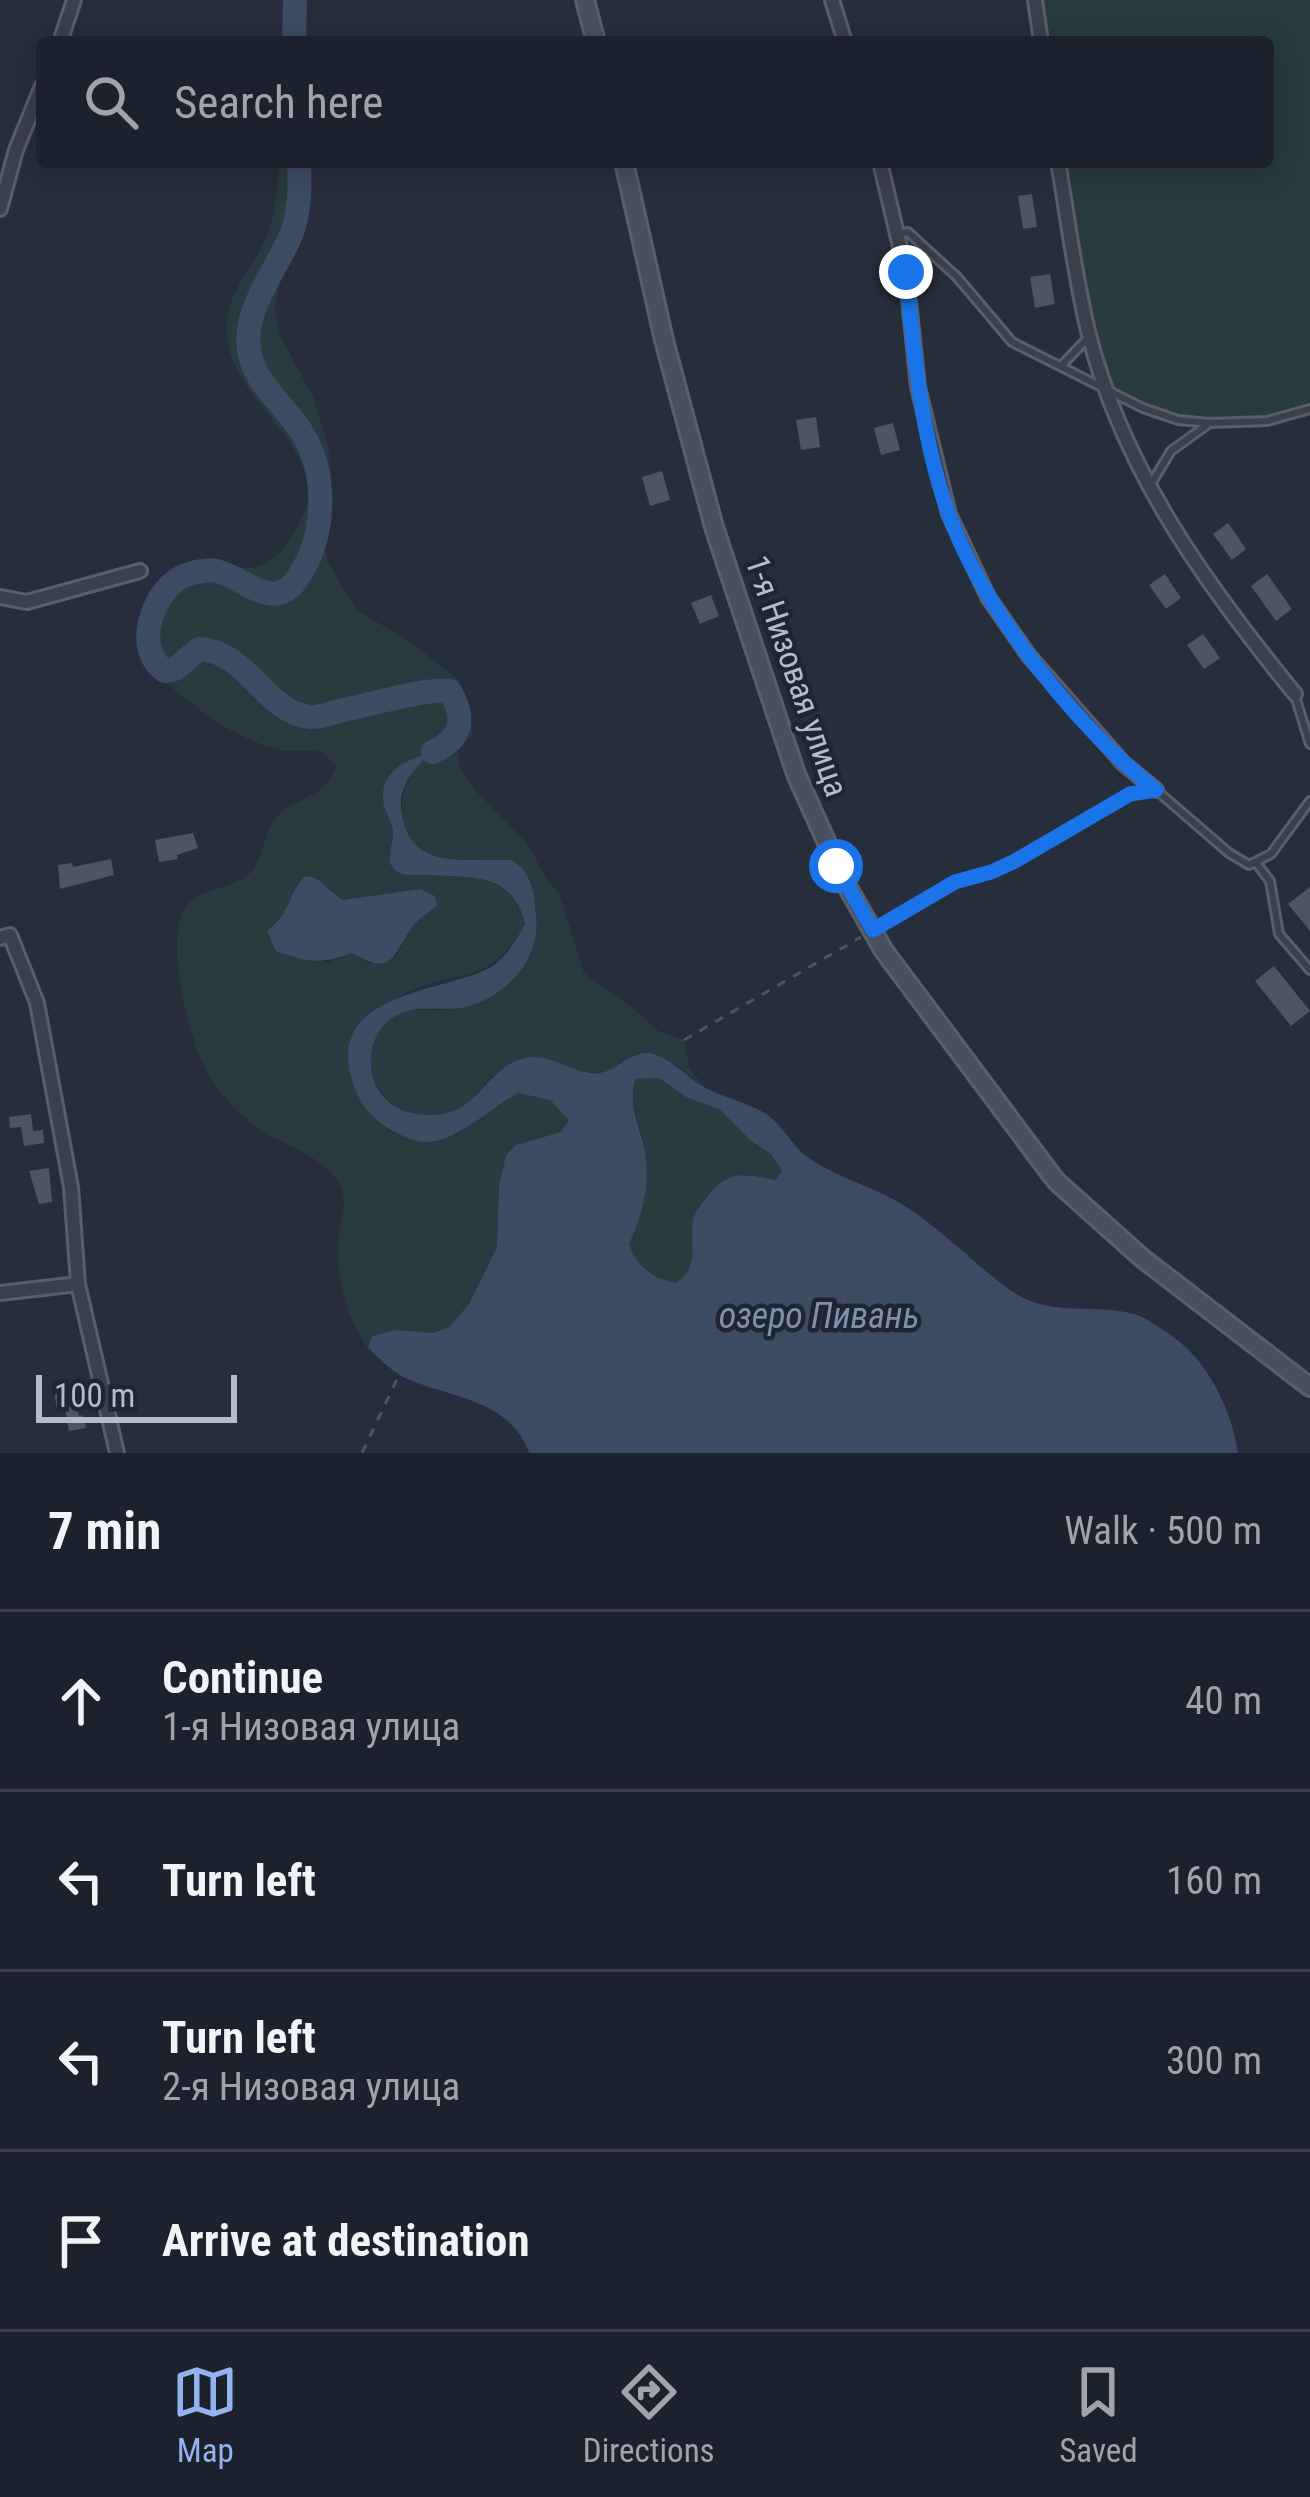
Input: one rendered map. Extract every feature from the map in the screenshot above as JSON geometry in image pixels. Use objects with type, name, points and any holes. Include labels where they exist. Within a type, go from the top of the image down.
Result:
[{"type":"street","points":[[62,36],[74,0]]},
{"type":"street","points":[[585,0],[594,36]]},
{"type":"street","points":[[832,0],[843,36]]},
{"type":"street","points":[[1035,0],[1040,36]]},
{"type":"street","points":[[0,209],[36,101]]},
{"type":"street","name":"1-я Низовая улица","points":[[625,168],[664,340],[714,527],[796,774],[836,866],[884,951],[1056,1181],[1158,1272],[1310,1387]]},
{"type":"street","points":[[881,168],[906,272],[918,387],[949,514],[988,597],[1029,656],[1123,764],[1156,790]]},
{"type":"street","points":[[1059,168],[1089,336],[1133,459],[1179,540],[1295,694]]},
{"type":"street","points":[[0,597],[27,602],[140,571]]},
{"type":"street","points":[[5,936],[37,1003],[71,1187],[78,1284],[117,1453]]},
{"type":"street","points":[[0,1293],[78,1284]]},
{"type":"lane","points":[[897,234],[908,232],[957,277],[1012,342],[1178,420],[1267,421],[1310,409]]},
{"type":"lane","points":[[1061,366],[1089,336]]},
{"type":"lane","points":[[1149,488],[1171,452],[1210,423]]},
{"type":"lane","points":[[1295,694],[1310,744]]},
{"type":"lane","points":[[873,930],[955,882],[1015,861],[1130,794],[1156,790],[1246,865],[1257,864],[1276,849],[1310,801]]},
{"type":"lane","points":[[1257,864],[1270,881],[1279,934],[1310,970]]},
{"type":"path","points":[[684,1040],[873,930]]},
{"type":"path","points":[[362,1453],[399,1376]]},
{"type":"shaded area","points":[[1035,0],[1310,0],[1310,409],[1267,421],[1178,420],[1108,390],[1089,336],[1059,168],[1274,168],[1274,36],[1040,36]]},
{"type":"shaded area","points":[[279,168],[310,168],[308,192],[281,271],[275,306],[279,333],[314,399],[329,450],[328,563],[357,610],[415,645],[459,681],[473,734],[458,751],[460,768],[527,843],[559,893],[584,973],[658,1031],[684,1040],[689,1068],[706,1089],[666,1059],[646,1052],[592,1073],[538,1058],[515,1061],[462,1107],[435,1117],[402,1110],[380,1090],[371,1048],[386,1022],[404,1012],[465,1006],[526,965],[533,882],[512,860],[443,857],[415,844],[406,831],[405,789],[428,754],[383,797],[394,832],[388,857],[402,874],[459,875],[493,883],[518,905],[525,924],[497,960],[400,996],[355,1030],[373,1117],[391,1132],[421,1142],[457,1136],[489,1109],[518,1093],[550,1100],[569,1120],[561,1132],[517,1145],[499,1186],[497,1247],[469,1304],[449,1327],[434,1333],[397,1330],[373,1336],[368,1348],[341,1285],[338,1245],[344,1198],[339,1183],[315,1159],[249,1121],[217,1088],[188,1021],[178,968],[179,922],[186,906],[250,873],[277,817],[322,788],[337,765],[319,750],[284,751],[224,726],[143,660],[150,612],[164,585],[189,568],[206,564],[260,566],[284,547],[305,511],[304,469],[238,372],[227,332],[233,298],[265,241]],"holes":[[[316,878],[342,900],[420,889],[416,921],[396,956],[369,964],[352,953],[326,963],[267,931]]]},
{"type":"shaded area","points":[[659,1078],[687,1097],[720,1110],[771,1154],[782,1171],[776,1180],[743,1174],[695,1212],[692,1261],[675,1283],[646,1270],[629,1244],[641,1209],[646,1171],[633,1089],[635,1079]]},
{"type":"water","name":"озеро Пивань","points":[[433,752],[403,791],[405,828],[426,852],[440,857],[512,860],[531,884],[536,931],[527,961],[495,994],[465,1007],[402,1013],[381,1029],[374,1041],[371,1067],[380,1093],[390,1103],[416,1114],[448,1113],[521,1059],[540,1057],[599,1073],[641,1053],[656,1054],[702,1086],[769,1116],[806,1156],[903,1205],[1025,1299],[1055,1307],[1134,1314],[1164,1330],[1211,1378],[1238,1453],[529,1453],[520,1435],[494,1411],[405,1378],[385,1364],[368,1348],[372,1336],[397,1330],[434,1333],[449,1327],[469,1304],[497,1247],[499,1186],[506,1155],[516,1145],[561,1132],[569,1120],[550,1100],[518,1093],[454,1135],[427,1142],[413,1140],[377,1120],[354,1086],[348,1056],[353,1033],[366,1016],[386,1003],[490,967],[508,951],[525,924],[512,896],[490,882],[405,875],[392,866],[393,829],[383,802],[387,779],[399,766]],"holes":[[[659,1078],[686,1097],[720,1110],[771,1154],[782,1171],[776,1180],[738,1176],[715,1188],[695,1213],[692,1260],[675,1283],[646,1270],[629,1244],[646,1182],[646,1156],[633,1104],[635,1079]]]},
{"type":"water","points":[[305,876],[316,878],[342,900],[420,889],[435,896],[437,906],[415,923],[395,954],[383,963],[352,953],[322,961],[296,958],[276,951],[267,931]]},
{"type":"building","points":[[1032,194],[1037,227],[1023,229],[1018,196]]},
{"type":"building","points":[[1050,274],[1055,304],[1035,308],[1030,277]]},
{"type":"building","points":[[816,417],[820,447],[801,450],[796,420]]},
{"type":"building","points":[[893,423],[900,450],[881,455],[874,428]]},
{"type":"building","points":[[662,471],[670,500],[650,506],[642,477]]},
{"type":"building","points":[[1228,523],[1246,549],[1232,560],[1213,534]]},
{"type":"building","points":[[1165,574],[1181,598],[1166,609],[1149,585]]},
{"type":"building","points":[[1267,574],[1292,609],[1276,621],[1251,586]]},
{"type":"building","points":[[711,595],[719,616],[700,624],[691,603]]},
{"type":"building","points":[[1203,634],[1220,658],[1204,669],[1187,645]]},
{"type":"building","points":[[193,833],[198,848],[159,862],[155,840]]},
{"type":"building","points":[[111,859],[114,875],[60,889],[58,865],[72,863],[73,867]]},
{"type":"building","points":[[1310,887],[1310,931],[1288,904]]},
{"type":"building","points":[[1274,966],[1310,1011],[1291,1026],[1255,981]]},
{"type":"building","points":[[31,1114],[33,1131],[43,1130],[44,1143],[24,1146],[21,1127],[10,1128],[9,1117]]},
{"type":"building","points":[[49,1168],[52,1202],[39,1204],[29,1171]]},
{"type":"building","points":[[74,1388],[86,1428],[69,1431],[65,1408],[57,1409],[54,1392]]},
{"type":"waterway","points":[[294,36],[295,0]]},
{"type":"waterway","points":[[299,168],[294,226],[261,293],[248,339],[260,378],[298,427],[312,454],[320,491],[313,546],[297,579],[278,593],[258,590],[213,570],[177,580],[157,603],[148,633],[149,648],[165,671],[175,669],[199,649],[216,652],[244,670],[280,705],[310,717],[413,694],[450,691],[458,710],[458,727],[433,752]]},
{"type":"route","points":[[836,866],[873,930],[955,882],[1015,861],[1130,794],[1156,790],[1123,764],[1029,656],[988,597],[949,514],[918,387],[906,272]]}]
